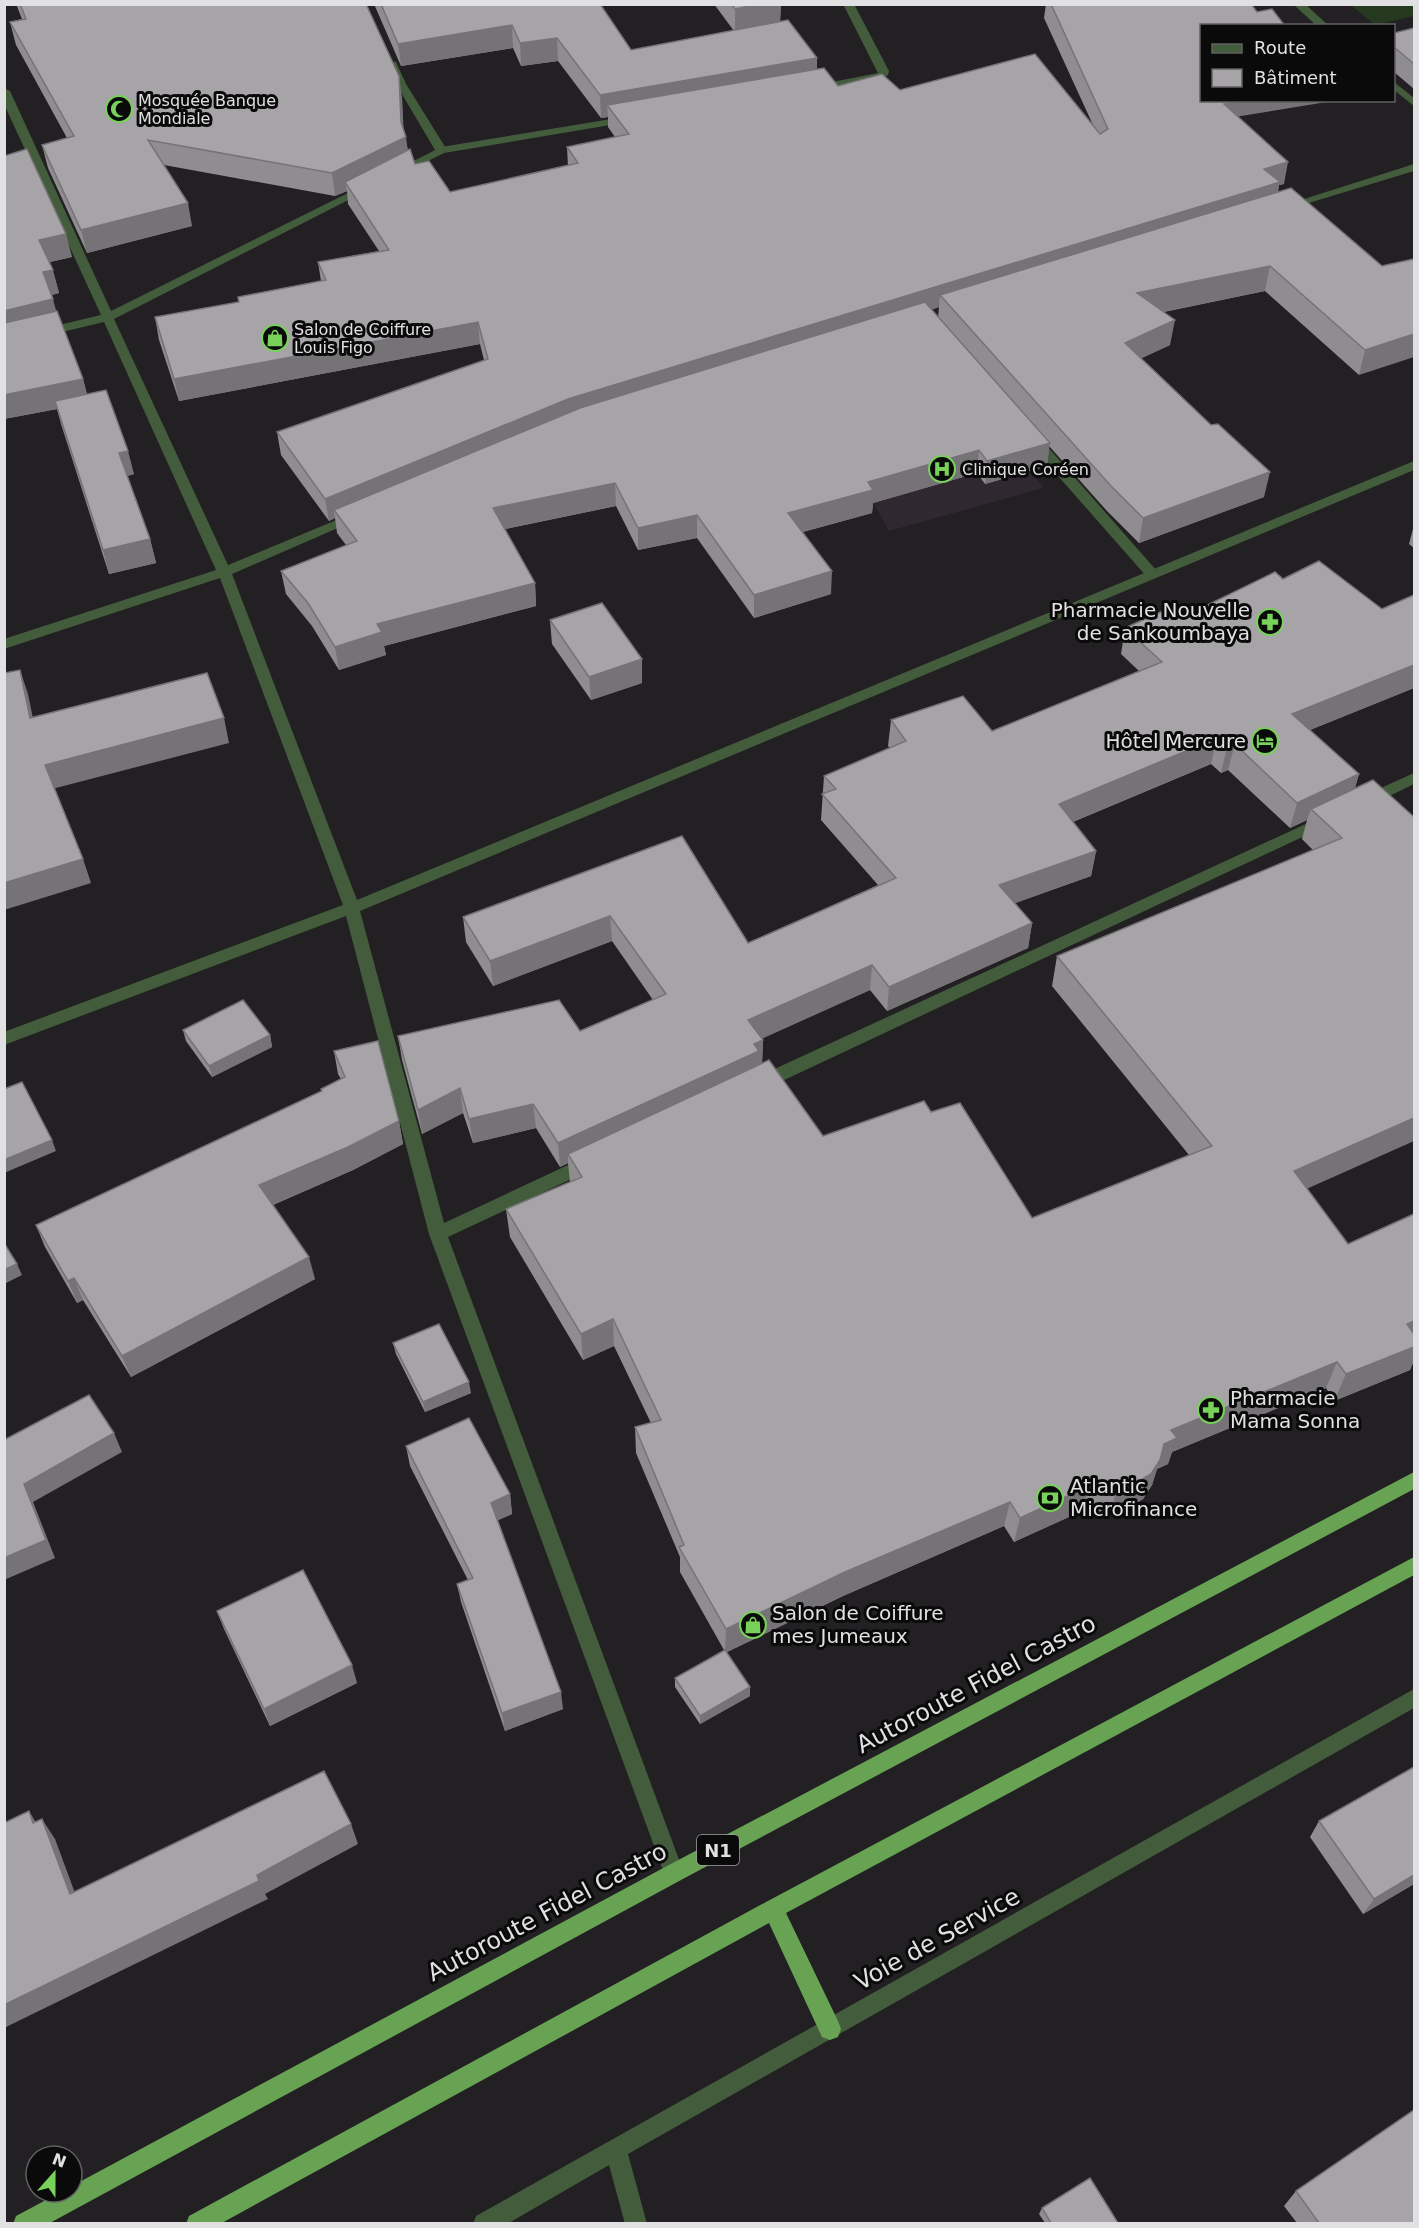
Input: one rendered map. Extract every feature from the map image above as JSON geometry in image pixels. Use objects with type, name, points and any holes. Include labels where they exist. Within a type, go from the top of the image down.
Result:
[{"type":"highway","name":"Autoroute Fidel Castro","points":[[24,2223],[674,1873],[1414,1480]]},
{"type":"highway","points":[[197,2223],[773,1909],[1414,1566]]},
{"type":"highway","points":[[773,1909],[830,2029]]},
{"type":"street","points":[[804,90],[883,75],[884,71],[848,4]]},
{"type":"street","points":[[1298,4],[1322,24]]},
{"type":"street","points":[[388,54],[401,84],[441,150]]},
{"type":"street","points":[[1395,86],[1414,103]]},
{"type":"street","points":[[4,91],[29,155],[110,317],[224,572],[352,908],[438,1234],[674,1873]]},
{"type":"street","points":[[4,342],[110,317],[441,150],[640,117]]},
{"type":"street","points":[[1267,212],[1414,167]]},
{"type":"street","points":[[1028,433],[1152,574]]},
{"type":"street","points":[[4,1040],[352,908],[1414,465]]},
{"type":"street","points":[[4,644],[224,572],[367,513]]},
{"type":"street","points":[[742,1092],[1414,778]]},
{"type":"street","points":[[438,1234],[600,1158]]},
{"type":"street","name":"Voie de Service","points":[[484,2223],[1414,1698]]},
{"type":"street","points":[[616,2149],[636,2223]]},
{"type":"shaded area","name":"Clinique Coréen","points":[[982,413],[1044,488],[889,531],[844,450]]},
{"type":"green space","points":[[1351,5],[1414,5],[1414,16],[1374,24]]},
{"type":"building","points":[[20,4],[366,4],[399,76],[401,122],[406,137],[332,173],[148,140],[188,203],[81,230],[42,145],[74,136],[10,22],[26,19]]},
{"type":"building","points":[[381,4],[600,4],[631,50],[788,20],[817,58],[600,95],[557,38],[520,43],[512,25],[398,44]]},
{"type":"building","points":[[731,4],[759,4],[735,9]]},
{"type":"building","points":[[1051,4],[1251,4],[1257,12],[1272,9],[1283,24],[1200,24],[1200,102],[1238,102],[1224,104],[1288,162],[1264,169],[1280,182],[568,399],[325,499],[277,432],[488,359],[478,322],[174,379],[155,317],[239,302],[238,297],[326,280],[318,262],[389,250],[345,182],[410,149],[415,164],[429,161],[450,192],[578,163],[567,147],[629,134],[607,105],[824,68],[838,86],[882,74],[900,90],[1035,54],[1100,134],[1108,129]]},
{"type":"building","points":[[1414,28],[1414,64],[1395,48],[1395,33]]},
{"type":"building","points":[[27,149],[66,234],[39,240],[53,270],[43,272],[53,299],[4,311],[4,156]]},
{"type":"building","points":[[1291,188],[1382,266],[1414,259],[1414,334],[1365,350],[1270,266],[1137,293],[1175,320],[1125,343],[1211,425],[1218,424],[1270,472],[1143,518],[1111,486],[940,295]]},
{"type":"building","points":[[925,302],[1050,443],[987,461],[979,450],[868,482],[873,490],[788,513],[832,571],[754,595],[697,515],[638,528],[615,483],[493,508],[535,583],[377,624],[382,632],[335,647],[308,603],[281,571],[357,541],[334,510],[580,408]]},
{"type":"building","points":[[57,311],[83,379],[4,395],[4,323]]},
{"type":"building","points":[[106,390],[128,451],[119,453],[150,539],[103,550],[55,401]]},
{"type":"building","points":[[1319,561],[1382,609],[1414,595],[1414,665],[1292,714],[1359,774],[1297,803],[1235,744],[1227,747],[1217,738],[1059,804],[1096,851],[999,885],[1032,923],[889,987],[872,965],[748,1020],[763,1040],[754,1044],[759,1051],[558,1143],[533,1104],[469,1119],[460,1088],[418,1110],[398,1036],[559,1000],[580,1031],[666,994],[610,916],[490,961],[463,917],[682,836],[748,943],[896,878],[822,794],[836,789],[824,776],[906,741],[891,720],[963,696],[992,731],[1162,662],[1125,628],[1174,606],[1185,616],[1275,572],[1283,579]]},
{"type":"building","points":[[602,603],[642,659],[589,677],[550,620]]},
{"type":"building","points":[[20,670],[30,718],[207,673],[224,718],[45,765],[83,859],[4,883],[4,673]]},
{"type":"building","points":[[1373,780],[1414,817],[1414,1118],[1294,1171],[1348,1244],[1414,1214],[1414,1321],[1407,1324],[1414,1334],[1414,1347],[1346,1374],[1337,1362],[1171,1430],[1177,1438],[1164,1444],[1160,1460],[1151,1474],[1136,1483],[1118,1487],[1089,1486],[1020,1518],[1010,1502],[845,1572],[726,1629],[679,1547],[684,1545],[635,1427],[661,1420],[613,1319],[581,1334],[506,1209],[582,1177],[568,1154],[769,1060],[823,1136],[924,1101],[931,1112],[960,1103],[1032,1218],[1212,1146],[1057,956],[1342,838],[1311,809]]},
{"type":"building","points":[[243,1000],[270,1035],[209,1066],[183,1030]]},
{"type":"building","points":[[378,1041],[399,1121],[348,1147],[259,1185],[309,1257],[122,1356],[74,1278],[68,1281],[36,1225],[322,1091],[321,1089],[345,1077],[334,1051]]},
{"type":"building","points":[[22,1082],[52,1140],[4,1160],[4,1089]]},
{"type":"building","points":[[4,1243],[17,1264],[4,1270]]},
{"type":"building","points":[[439,1324],[469,1382],[423,1402],[393,1343]]},
{"type":"building","points":[[89,1395],[114,1433],[24,1484],[46,1540],[4,1558],[4,1435],[6,1439]]},
{"type":"building","points":[[469,1418],[510,1494],[491,1503],[561,1692],[502,1713],[457,1584],[473,1578],[406,1446]]},
{"type":"building","points":[[303,1570],[352,1665],[264,1709],[217,1611]]},
{"type":"building","points":[[725,1650],[750,1687],[700,1716],[675,1678]]},
{"type":"building","points":[[1414,1767],[1414,1875],[1374,1899],[1319,1821]]},
{"type":"building","points":[[324,1771],[351,1824],[257,1875],[259,1881],[4,2005],[4,1823],[29,1811],[33,1823],[42,1819],[70,1894]]},
{"type":"building","points":[[1414,2110],[1414,2223],[1319,2223],[1296,2191]]},
{"type":"building","points":[[1090,2178],[1118,2223],[1051,2223],[1042,2208]]},
{"type":"place","name":"Mosquée Banque Mondiale","points":[[119,109]]},
{"type":"place","name":"Salon de Coiffure Louis Figo","points":[[275,338]]},
{"type":"place","name":"Clinique Coréen","points":[[942,469]]},
{"type":"place","name":"Pharmacie Nouvelle de Sankoumbaya","points":[[1270,622]]},
{"type":"place","name":"Hôtel Mercure","points":[[1265,741]]},
{"type":"place","name":"Pharmacie Mama Sonna","points":[[1211,1410]]},
{"type":"place","name":"Atlantic Microfinance","points":[[1050,1498]]},
{"type":"place","name":"Salon de Coiffure mes Jumeaux","points":[[753,1625]]}]
